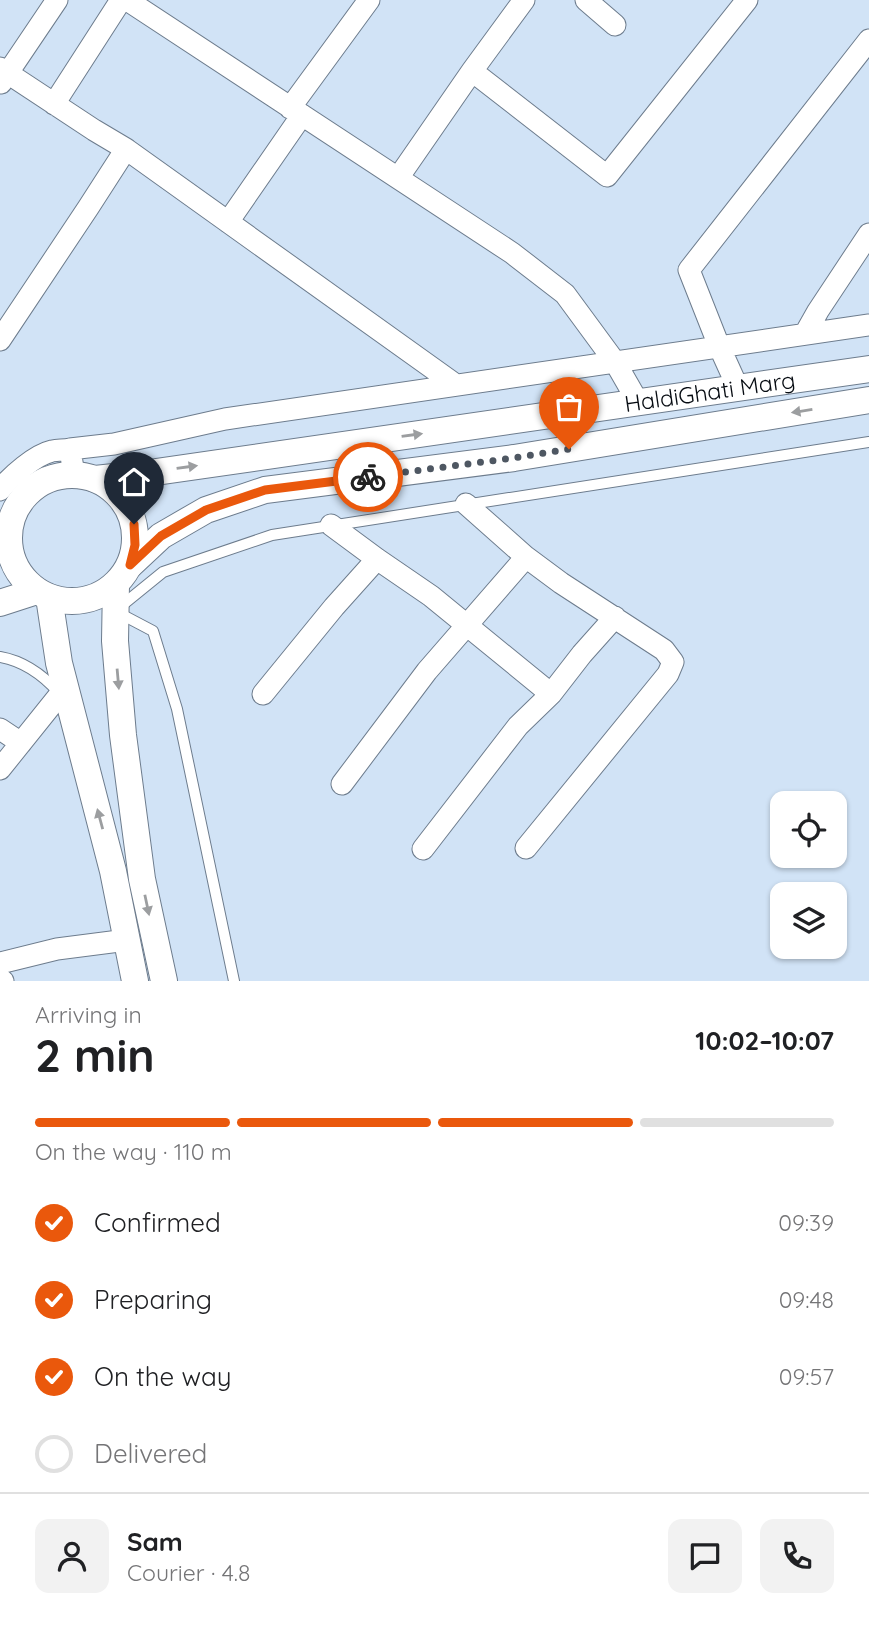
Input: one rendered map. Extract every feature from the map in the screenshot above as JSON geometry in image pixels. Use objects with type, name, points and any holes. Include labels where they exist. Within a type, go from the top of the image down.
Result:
[{"type":"street","points":[[57,0],[3,75],[126,149],[456,385]]},
{"type":"street","points":[[54,104],[124,0],[512,253],[565,294],[615,362],[638,402]]},
{"type":"street","points":[[398,178],[524,0]]},
{"type":"street","points":[[586,0],[615,25]]},
{"type":"street","points":[[472,71],[607,176],[747,0]]},
{"type":"street","points":[[228,222],[357,4]]},
{"type":"street","points":[[738,388],[689,270],[869,40]]},
{"type":"street","points":[[0,340],[126,149]]},
{"type":"street","points":[[805,334],[869,234]]},
{"type":"street","points":[[123,575],[102,595],[84,600],[67,601],[43,594],[23,578],[12,561],[5,525],[27,493],[41,482],[79,467],[114,444],[225,419],[869,325]]},
{"type":"street","name":"HaldiGhati Marg","points":[[79,467],[170,470],[869,369]]},
{"type":"street","name":"HaldiGhati Marg","points":[[123,575],[161,536],[206,510],[265,490],[514,458],[869,400]]},
{"type":"street","points":[[0,490],[35,459],[50,451],[113,489],[126,505],[134,524],[135,545],[123,575],[115,611],[115,641],[138,853],[164,981]]},
{"type":"street","points":[[466,504],[526,557],[664,650],[673,662],[668,674],[526,848]]},
{"type":"street","points":[[331,524],[430,596],[551,694]]},
{"type":"street","points":[[342,784],[427,671],[526,557]]},
{"type":"street","points":[[263,694],[325,617],[377,559]]},
{"type":"street","points":[[0,603],[43,594]]},
{"type":"street","points":[[43,594],[65,696],[113,871],[135,981]]},
{"type":"street","points":[[423,849],[518,726],[551,694],[615,617]]},
{"type":"street","points":[[0,769],[65,696]]},
{"type":"street","points":[[0,729],[21,744]]},
{"type":"street","points":[[0,963],[57,949],[127,940]]},
{"type":"lane","points":[[234,981],[177,709],[153,631],[115,611],[163,572],[272,535],[869,442]]},
{"type":"lane","points":[[0,657],[15,660],[47,679],[65,696]]},
{"type":"way so far","points":[[368,477],[569,449]]},
{"type":"route","points":[[134,524],[135,545],[130,565],[161,536],[206,510],[265,490],[368,477]]}]
